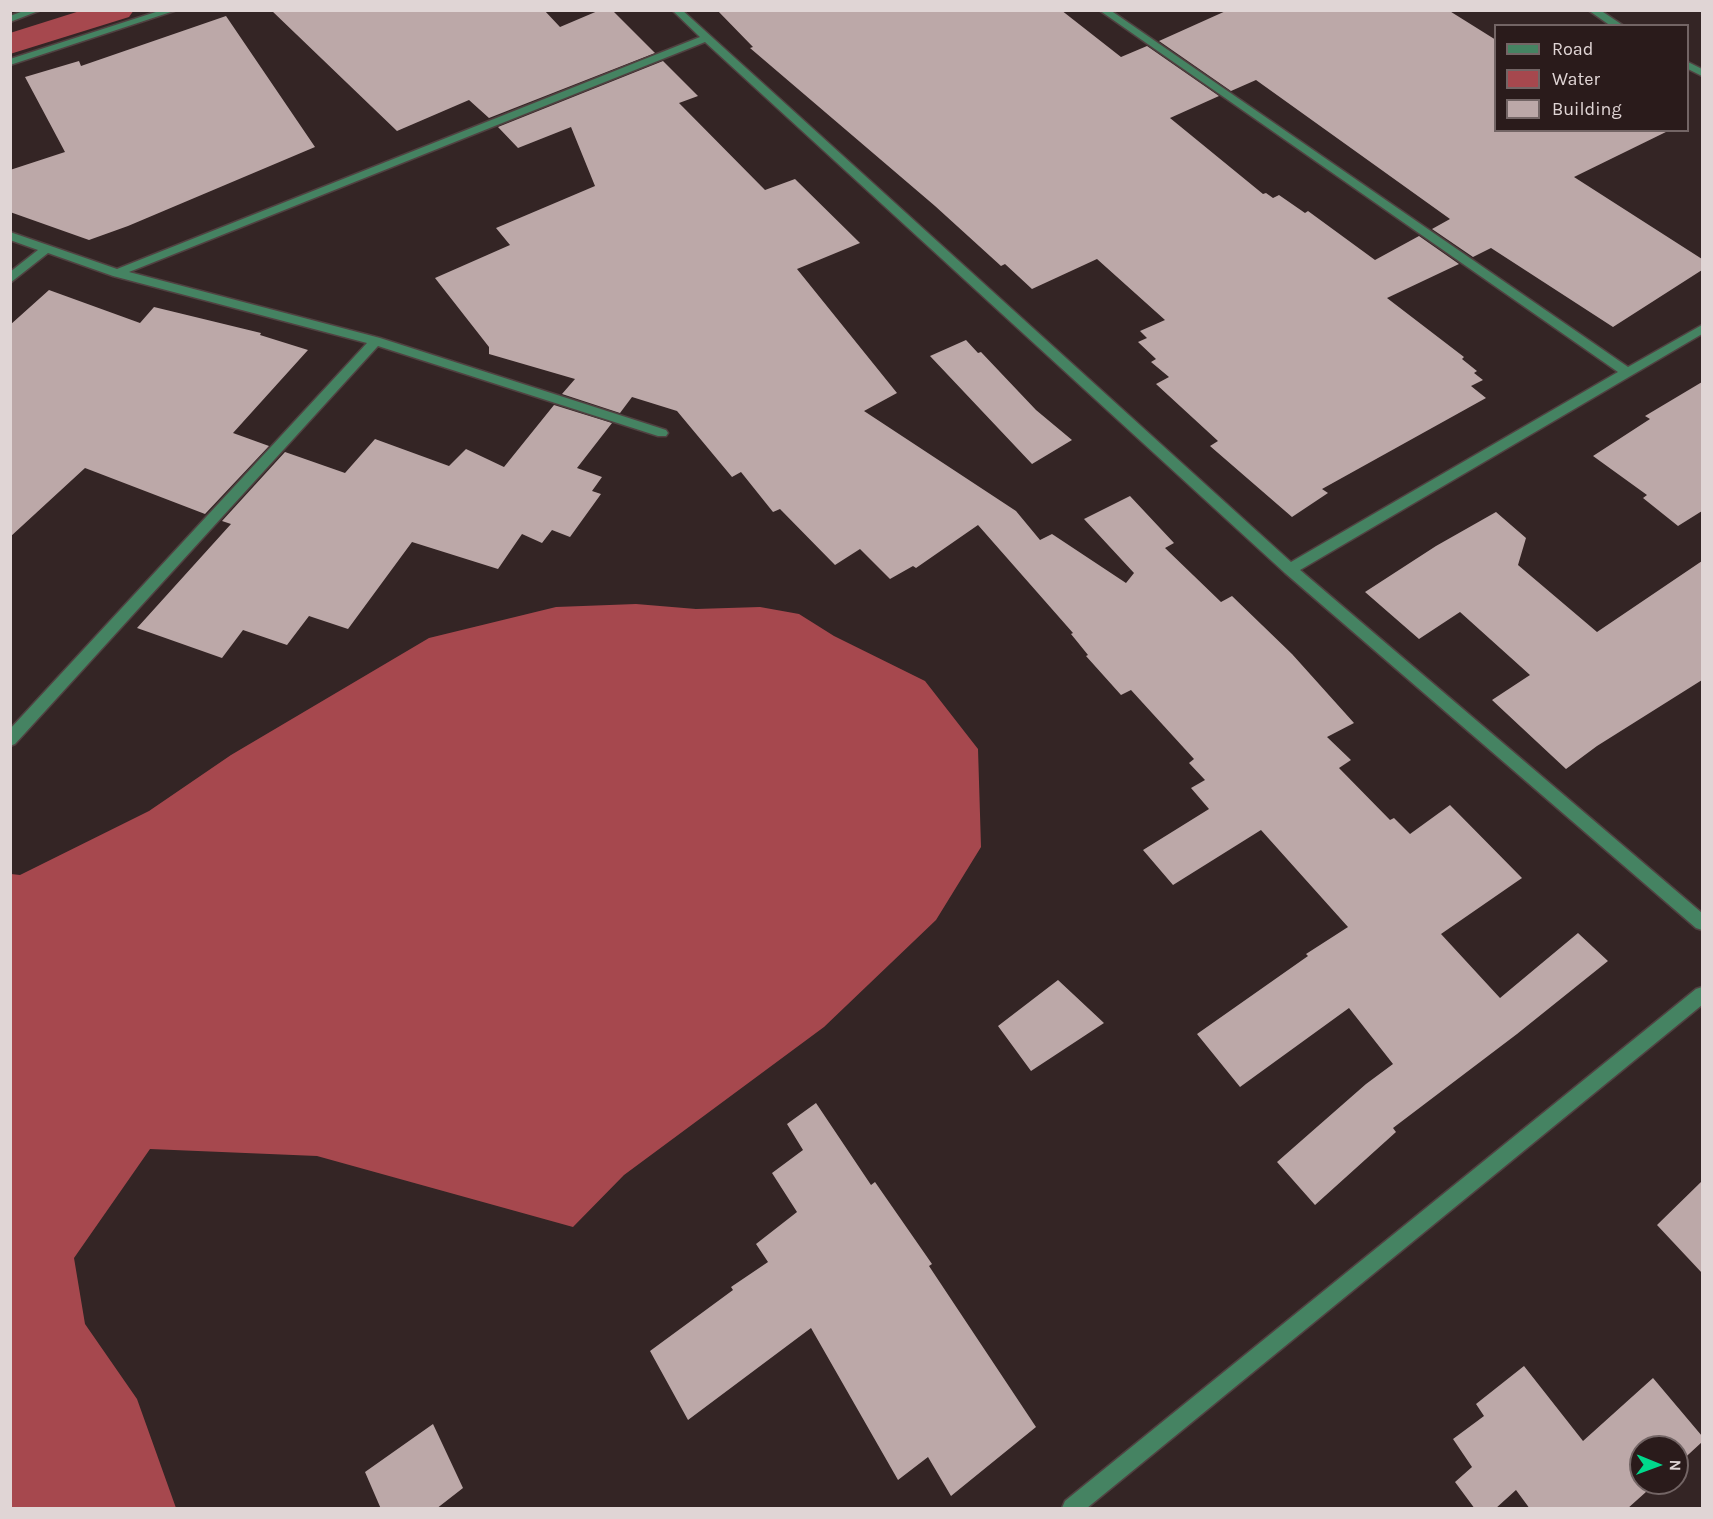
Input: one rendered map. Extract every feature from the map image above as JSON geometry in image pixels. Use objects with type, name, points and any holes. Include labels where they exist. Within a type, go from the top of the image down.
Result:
[{"type":"street","points":[[10,19],[37,10]]},
{"type":"street","points":[[10,62],[173,10]]},
{"type":"street","points":[[676,10],[1290,569],[1702,923]]},
{"type":"street","points":[[1103,10],[1628,373]]},
{"type":"street","points":[[1593,10],[1616,24]]},
{"type":"street","points":[[117,273],[705,38]]},
{"type":"street","points":[[1689,66],[1702,74]]},
{"type":"street","points":[[10,236],[117,273],[376,341],[662,433]]},
{"type":"street","points":[[10,279],[46,249]]},
{"type":"street","points":[[1290,569],[1702,329]]},
{"type":"street","points":[[10,740],[376,341]]},
{"type":"street","points":[[1072,1509],[1702,995]]},
{"type":"water","points":[[636,604],[696,609],[760,607],[799,614],[834,636],[925,681],[978,749],[981,847],[936,920],[824,1027],[624,1175],[573,1227],[317,1156],[150,1149],[74,1258],[85,1324],[137,1399],[176,1508],[11,1508],[11,874],[20,875],[149,811],[231,755],[429,638],[556,607]]},
{"type":"building","points":[[271,10],[544,10],[560,27],[600,10],[612,10],[655,53],[489,118],[469,100],[397,131]]},
{"type":"building","points":[[717,10],[1061,10],[1121,57],[1147,46],[1219,96],[1170,118],[1263,194],[1266,193],[1273,198],[1279,195],[1305,213],[1308,211],[1375,260],[1419,236],[1459,264],[1387,298],[1464,357],[1462,359],[1477,371],[1474,373],[1483,380],[1471,386],[1486,398],[1322,489],[1328,493],[1292,517],[1210,446],[1218,441],[1156,384],[1169,377],[1151,362],[1156,359],[1138,342],[1147,338],[1140,331],[1165,320],[1097,259],[1032,289],[1005,264],[1001,266],[935,206],[750,48],[753,47]]},
{"type":"building","points":[[1228,10],[1448,10],[1494,39],[1494,132],[1666,132],[1574,177],[1702,259],[1702,270],[1613,327],[1491,248],[1473,257],[1432,229],[1450,219],[1256,80],[1231,91],[1159,41]]},
{"type":"building","points":[[226,16],[315,147],[128,226],[89,240],[10,212],[10,170],[65,152],[25,77],[79,61],[81,66]]},
{"type":"building","points":[[663,61],[698,96],[679,103],[765,190],[795,179],[860,243],[797,269],[897,393],[864,411],[1016,511],[1040,540],[1052,534],[1126,583],[1134,573],[1084,519],[1130,496],[1174,543],[1165,548],[1221,602],[1232,596],[1292,654],[1354,723],[1327,737],[1351,760],[1339,768],[1390,820],[1394,818],[1410,834],[1450,805],[1522,878],[1441,934],[1500,998],[1578,933],[1608,961],[1517,1034],[1393,1128],[1396,1132],[1315,1205],[1277,1162],[1366,1084],[1393,1064],[1349,1008],[1240,1087],[1197,1034],[1308,956],[1306,954],[1348,927],[1261,830],[1173,885],[1143,850],[1209,809],[1191,788],[1205,780],[1189,763],[1194,759],[1131,690],[1121,695],[1086,656],[1088,655],[1071,634],[1073,633],[978,525],[916,568],[913,566],[890,579],[860,549],[835,565],[780,509],[773,512],[741,472],[732,477],[677,411],[632,397],[620,413],[562,394],[575,379],[489,354],[489,347],[435,278],[510,245],[496,228],[595,186],[571,127],[518,148],[498,127]]},
{"type":"building","points":[[49,290],[140,323],[154,307],[261,333],[260,335],[308,350],[233,433],[269,446],[205,514],[85,468],[10,537],[10,325]]},
{"type":"building","points":[[966,340],[978,353],[981,352],[1036,410],[1072,440],[1032,464],[930,356]]},
{"type":"building","points":[[1702,382],[1702,511],[1678,526],[1643,498],[1647,495],[1593,456],[1650,419],[1645,416]]},
{"type":"building","points":[[554,405],[612,423],[577,468],[602,477],[592,491],[601,494],[570,537],[552,530],[542,543],[522,534],[498,569],[412,542],[348,629],[309,616],[287,645],[243,630],[222,658],[137,628],[231,524],[222,521],[285,452],[345,473],[375,439],[449,466],[466,449],[504,467]]},
{"type":"building","points":[[1496,512],[1526,538],[1518,565],[1597,632],[1702,561],[1702,680],[1597,746],[1566,769],[1492,700],[1530,675],[1460,612],[1419,639],[1365,592],[1436,546]]},
{"type":"building","points":[[1058,980],[1104,1023],[1031,1071],[998,1026]]},
{"type":"building","points":[[816,1103],[871,1185],[875,1182],[932,1264],[929,1266],[1036,1427],[951,1496],[928,1457],[898,1480],[811,1328],[688,1420],[650,1351],[733,1290],[731,1287],[768,1262],[756,1244],[797,1212],[772,1173],[803,1150],[787,1124]]},
{"type":"building","points":[[1702,1181],[1702,1273],[1657,1225]]},
{"type":"building","points":[[1524,1366],[1583,1441],[1653,1378],[1702,1436],[1702,1442],[1689,1454],[1689,1435],[1629,1435],[1629,1495],[1643,1495],[1627,1509],[1530,1509],[1516,1490],[1495,1509],[1475,1509],[1455,1482],[1472,1467],[1453,1439],[1484,1416],[1476,1404]]},
{"type":"building","points":[[433,1424],[463,1488],[436,1509],[381,1509],[365,1472]]},
{"type":"waterway","points":[[10,44],[118,10]]}]
